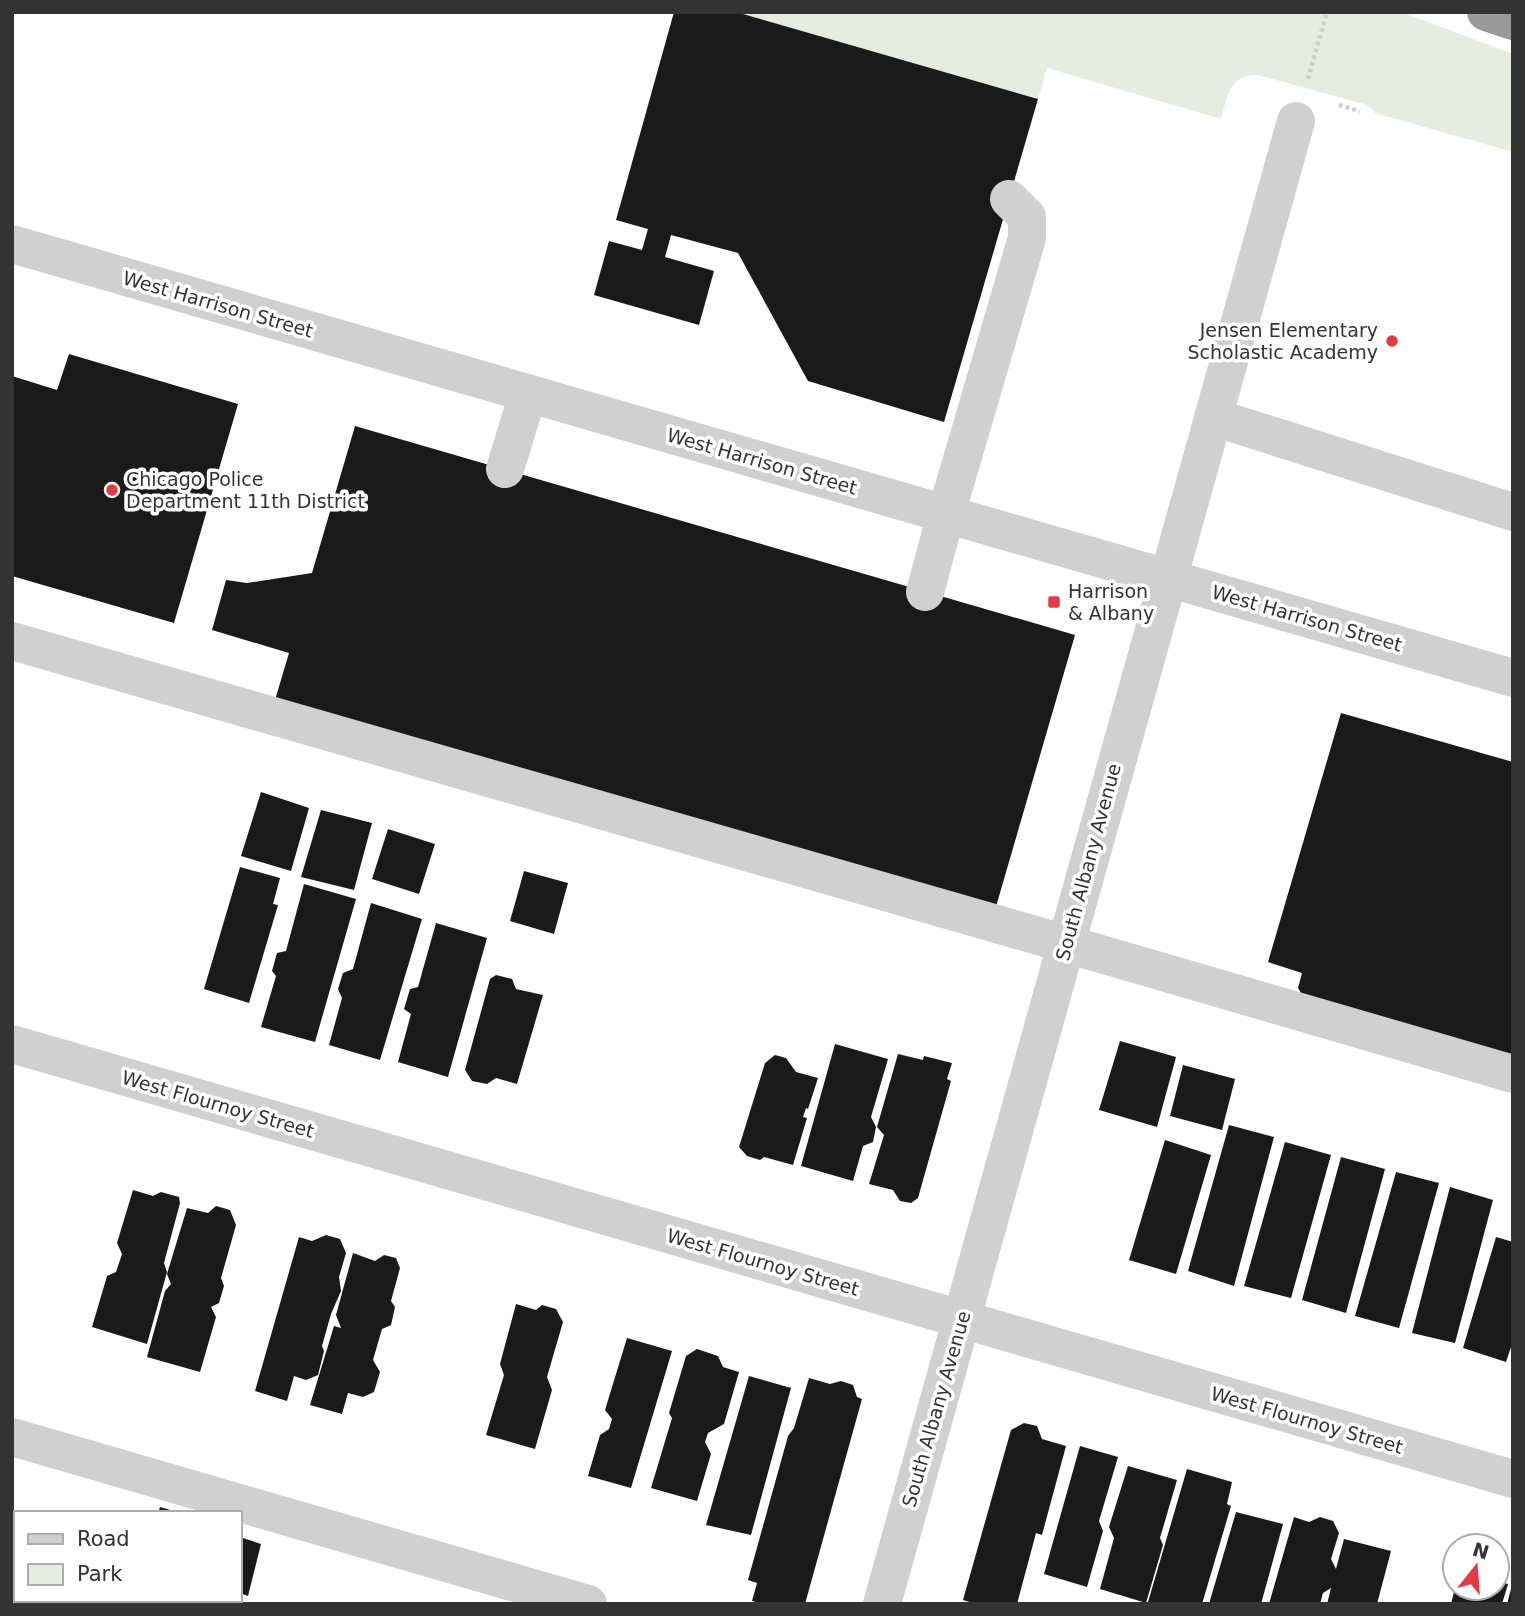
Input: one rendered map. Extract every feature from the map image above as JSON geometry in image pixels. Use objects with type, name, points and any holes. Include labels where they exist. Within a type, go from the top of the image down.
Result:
[{"type":"highway","points":[[1486,12],[1513,22]]},
{"type":"street","name":"South Albany Avenue","points":[[882,1604],[1301,105]]},
{"type":"street","points":[[925,592],[1027,238],[1027,217],[1009,199]]},
{"type":"street","name":"West Harrison Street","points":[[12,244],[1513,678]]},
{"type":"street","points":[[505,469],[528,394]]},
{"type":"street","points":[[1213,417],[1513,512]]},
{"type":"street","points":[[12,641],[1513,1074]]},
{"type":"street","name":"West Flournoy Street","points":[[12,1044],[1513,1479]]},
{"type":"street","points":[[12,1437],[588,1604]]},
{"type":"path","points":[[1301,105],[1327,12]]},
{"type":"green space","points":[[736,12],[1401,12],[1513,54],[1513,152],[1375,113],[1364,104],[1258,75],[1241,78],[1235,83],[1228,95],[1221,119],[1047,68],[1038,99]]},
{"type":"building","points":[[674,12],[736,12],[1038,99],[944,422],[808,381],[738,253],[671,235],[665,257],[714,271],[699,325],[594,295],[609,241],[642,250],[648,229],[616,220]]},
{"type":"building","name":"Chicago Police Department 11th District","points":[[69,354],[238,404],[174,623],[12,576],[12,376],[57,390]]},
{"type":"building","points":[[355,426],[1075,635],[995,910],[275,700],[289,653],[212,630],[226,580],[247,583],[312,573]]},
{"type":"building","points":[[1341,713],[1513,762],[1513,1058],[1304,998],[1298,988],[1302,973],[1268,962]]},
{"type":"building","points":[[261,792],[309,808],[291,871],[241,856]]},
{"type":"building","points":[[321,810],[372,823],[354,890],[301,877]]},
{"type":"building","points":[[388,829],[435,844],[419,894],[372,879]]},
{"type":"building","points":[[240,867],[280,878],[273,904],[278,905],[249,1003],[204,989]]},
{"type":"building","points":[[524,871],[568,883],[554,934],[510,921]]},
{"type":"building","points":[[304,884],[356,899],[315,1042],[261,1027],[276,976],[272,971],[277,953],[286,951]]},
{"type":"building","points":[[371,903],[422,919],[380,1060],[329,1045],[342,998],[338,989],[343,973],[353,969]]},
{"type":"building","points":[[436,923],[487,938],[448,1077],[398,1062],[411,1014],[404,1009],[410,989],[418,987]]},
{"type":"building","points":[[496,975],[512,979],[516,989],[543,995],[517,1084],[496,1078],[487,1084],[472,1081],[465,1070],[490,979]]},
{"type":"building","points":[[1120,1041],[1176,1057],[1157,1127],[1099,1110]]},
{"type":"building","points":[[835,1044],[888,1059],[871,1117],[876,1127],[873,1142],[863,1146],[853,1181],[801,1166]]},
{"type":"building","points":[[898,1054],[923,1060],[924,1056],[952,1063],[947,1079],[951,1081],[918,1198],[911,1203],[900,1201],[893,1190],[869,1184],[884,1135],[877,1127]]},
{"type":"building","points":[[775,1055],[786,1058],[796,1072],[818,1078],[803,1117],[807,1118],[793,1165],[764,1157],[760,1160],[747,1156],[739,1147],[765,1063]]},
{"type":"building","points":[[1183,1065],[1235,1079],[1222,1130],[1170,1116]]},
{"type":"building","points":[[1229,1125],[1274,1137],[1234,1286],[1188,1271]]},
{"type":"building","points":[[1165,1140],[1211,1155],[1176,1274],[1129,1260]]},
{"type":"building","points":[[1285,1142],[1331,1155],[1291,1298],[1244,1286]]},
{"type":"building","points":[[1341,1157],[1385,1169],[1346,1313],[1302,1300]]},
{"type":"building","points":[[1396,1172],[1439,1183],[1399,1328],[1355,1316]]},
{"type":"building","points":[[1450,1187],[1493,1200],[1455,1343],[1412,1333]]},
{"type":"building","points":[[133,1190],[153,1196],[161,1192],[179,1197],[180,1203],[164,1263],[167,1272],[147,1344],[92,1327],[107,1276],[116,1272],[122,1254],[117,1243]]},
{"type":"building","points":[[216,1206],[230,1210],[236,1225],[221,1278],[224,1286],[219,1303],[211,1307],[216,1317],[200,1372],[147,1357],[165,1291],[171,1284],[167,1274],[187,1208],[208,1213]]},
{"type":"building","points":[[326,1235],[340,1239],[346,1253],[339,1277],[341,1291],[322,1346],[324,1351],[318,1375],[306,1380],[294,1376],[287,1401],[255,1391],[299,1237],[312,1241]]},
{"type":"building","points":[[1496,1237],[1513,1242],[1513,1341],[1506,1362],[1463,1348]]},
{"type":"building","points":[[353,1253],[375,1261],[384,1255],[396,1258],[400,1268],[391,1301],[395,1307],[391,1325],[382,1329],[373,1360],[380,1372],[374,1392],[363,1397],[348,1393],[342,1414],[310,1405],[334,1326],[341,1328],[336,1315]]},
{"type":"building","points":[[516,1304],[536,1310],[542,1305],[556,1309],[563,1322],[547,1377],[552,1390],[535,1449],[486,1435],[504,1375],[500,1364]]},
{"type":"building","points":[[627,1338],[672,1351],[631,1488],[588,1476],[600,1435],[609,1429],[612,1419],[605,1410]]},
{"type":"building","points":[[697,1349],[718,1356],[723,1367],[739,1372],[724,1424],[708,1433],[705,1442],[711,1454],[697,1501],[651,1488],[672,1418],[669,1413],[686,1356]]},
{"type":"building","points":[[749,1376],[791,1388],[751,1535],[706,1525]]},
{"type":"building","points":[[809,1378],[830,1384],[841,1381],[853,1385],[857,1397],[862,1399],[805,1604],[764,1604],[752,1601],[757,1583],[748,1580],[788,1436],[794,1428]]},
{"type":"building","points":[[1024,1423],[1037,1426],[1042,1439],[1066,1446],[1042,1535],[1036,1533],[1017,1604],[976,1604],[963,1600],[1011,1430]]},
{"type":"building","points":[[1080,1446],[1118,1457],[1099,1521],[1103,1531],[1087,1587],[1044,1574]]},
{"type":"building","points":[[1128,1466],[1177,1480],[1160,1538],[1163,1545],[1146,1603],[1100,1589],[1114,1538],[1109,1527]]},
{"type":"building","points":[[1187,1469],[1232,1482],[1227,1504],[1231,1506],[1202,1604],[1148,1602]]},
{"type":"building","points":[[1236,1512],[1283,1524],[1261,1604],[1209,1604]]},
{"type":"building","points":[[1294,1517],[1309,1522],[1320,1517],[1333,1521],[1339,1533],[1331,1559],[1336,1569],[1344,1539],[1391,1551],[1377,1604],[1327,1604],[1331,1588],[1323,1593],[1320,1604],[1269,1604]]},
{"type":"building","points":[[242,1538],[261,1544],[248,1596],[242,1594]]},
{"type":"building","points":[[1512,1585],[1513,1604],[1507,1604],[1511,1602]]},
{"type":"building","points":[[78,1602],[124,1603],[77,1604]]},
{"type":"building","points":[[1452,1602],[1503,1602],[1502,1604]]},
{"type":"place","name":"Jensen Elementary Scholastic Academy","points":[[1392,341]]},
{"type":"place","name":"Chicago Police Department 11th District","points":[[112,490]]},
{"type":"place","name":"Harrison & Albany","points":[[1054,602]]}]
